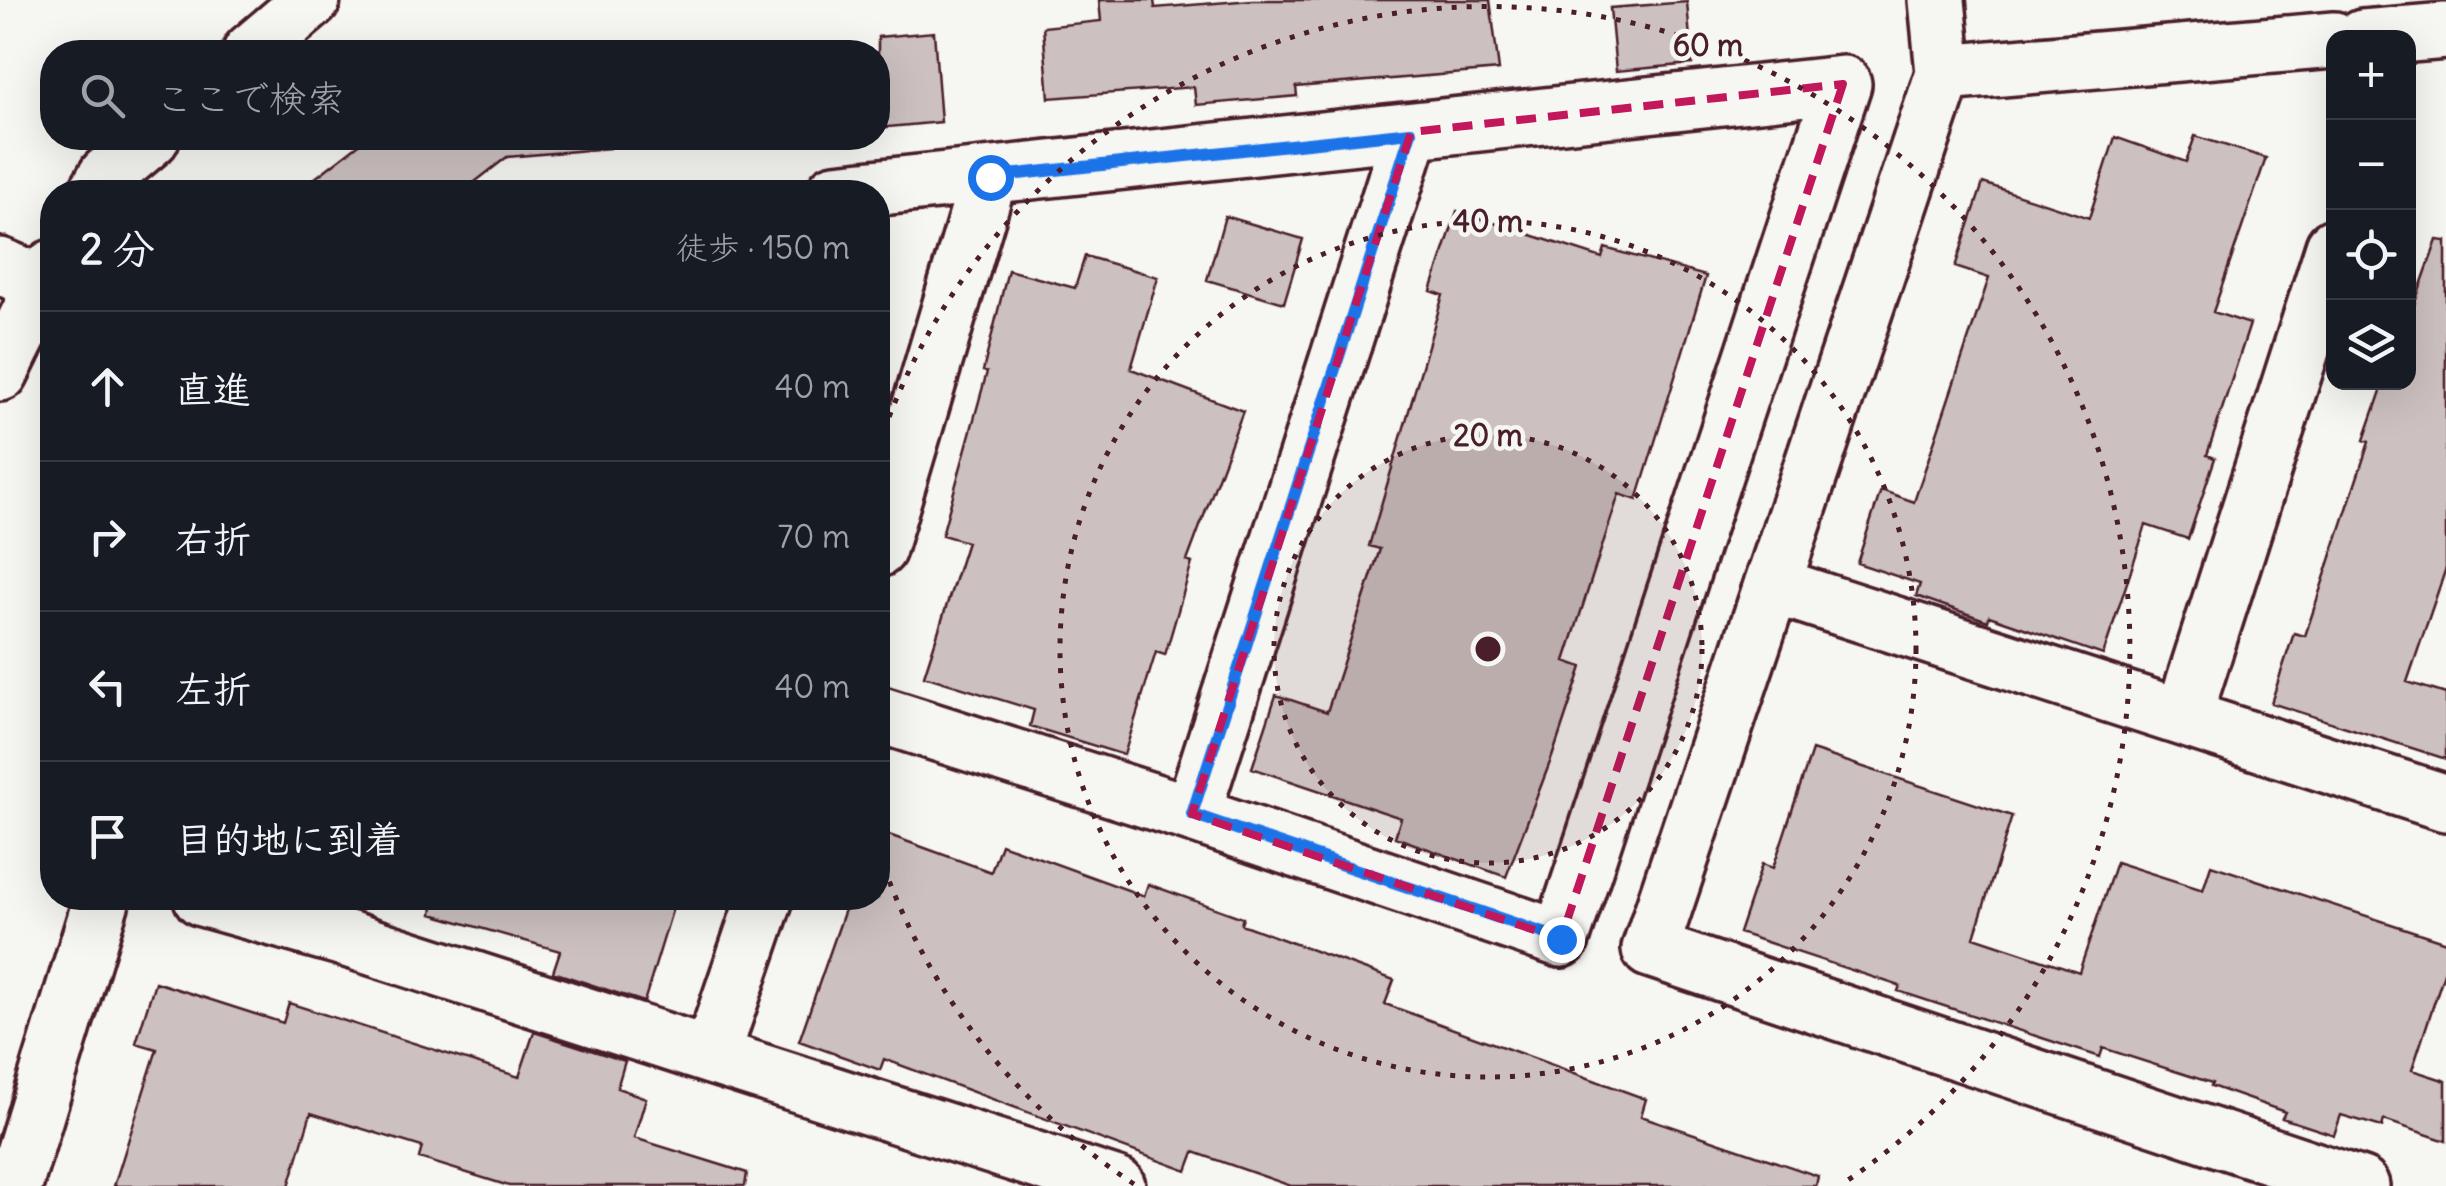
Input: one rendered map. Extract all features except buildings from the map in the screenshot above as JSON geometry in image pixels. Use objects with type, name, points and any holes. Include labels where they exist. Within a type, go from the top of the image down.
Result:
[{"type":"street","points":[[264,40],[312,0]]},
{"type":"street","points":[[1937,0],[1944,73],[1650,949],[2361,1186]]},
{"type":"street","points":[[1944,73],[2326,41]]},
{"type":"street","points":[[890,187],[1843,84],[1561,939],[1192,814],[890,718]]},
{"type":"street","points":[[1192,814],[1411,132]]},
{"type":"street","points":[[104,180],[137,150]]},
{"type":"street","points":[[890,509],[990,177]]},
{"type":"street","points":[[2183,718],[2326,272]]},
{"type":"street","points":[[0,373],[32,273]]},
{"type":"street","points":[[1772,585],[2446,803]]},
{"type":"street","points":[[14,1186],[98,910]]},
{"type":"street","points":[[294,910],[347,917],[712,1056],[1116,1186]]},
{"type":"street","points":[[712,1056],[761,910]]},
{"type":"highlighted area","points":[[1843,84],[1561,939],[1192,814],[1411,132]]},
{"type":"route","points":[[990,177],[1411,132],[1192,814],[1561,939]]}]
